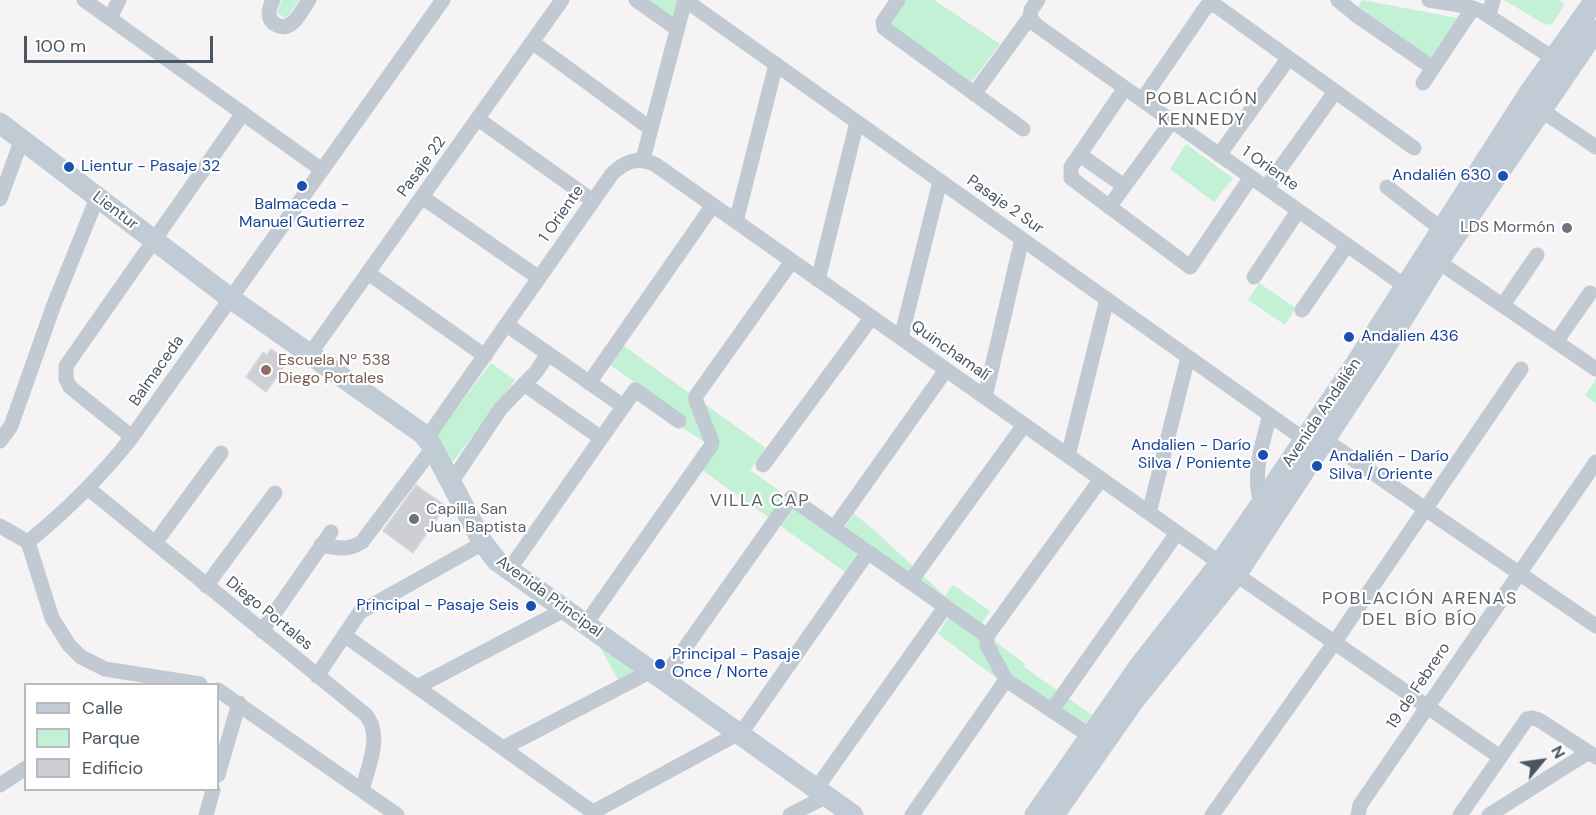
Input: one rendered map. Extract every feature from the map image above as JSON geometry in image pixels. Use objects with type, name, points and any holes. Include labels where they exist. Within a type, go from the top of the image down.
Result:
[{"type":"main road","name":"Avenida Andalién","points":[[1448,234],[1541,110],[1561,64],[1594,0]]},
{"type":"main road","name":"Avenida Andalién","points":[[1053,815],[1228,569],[1561,64],[1596,30]]},
{"type":"main road","name":"Lientur","points":[[0,123],[230,298]]},
{"type":"main road","name":"Avenida Andalién","points":[[1035,815],[1167,629],[1228,569],[1261,504],[1315,440],[1405,286],[1432,257]]},
{"type":"main road","name":"Avenida Principal","points":[[230,298],[418,430],[429,444],[483,543],[490,553],[509,570],[853,815]]},
{"type":"street","points":[[84,0],[322,170]]},
{"type":"street","points":[[110,18],[119,0]]},
{"type":"street","points":[[273,0],[269,15],[275,25],[284,27],[292,24],[309,0]]},
{"type":"street","name":"Balmaceda","points":[[28,542],[89,489],[132,437],[443,0]]},
{"type":"street","name":"Pasaje 22","points":[[310,354],[562,0]]},
{"type":"street","points":[[636,0],[677,29]]},
{"type":"street","points":[[643,159],[685,0]]},
{"type":"street","name":"Pasaje 2 Sur","points":[[685,0],[1270,415],[1315,440],[1426,509],[1596,626]]},
{"type":"street","points":[[898,0],[883,24],[884,28],[1023,129]]},
{"type":"street","points":[[974,94],[1030,17],[1031,10],[1038,0]]},
{"type":"street","points":[[1338,0],[1433,68]]},
{"type":"street","points":[[1429,0],[1473,8],[1491,8],[1561,64]]},
{"type":"street","points":[[1142,100],[1204,10],[1211,5],[1219,7],[1414,148]]},
{"type":"street","points":[[1423,83],[1473,8]]},
{"type":"street","name":"1 Oriente","points":[[1030,17],[1036,26],[1405,286]]},
{"type":"street","points":[[532,42],[651,129]]},
{"type":"street","points":[[1219,155],[1288,59]]},
{"type":"street","points":[[736,222],[776,64]]},
{"type":"street","points":[[1125,88],[1071,167],[1070,175],[1074,181],[1190,267],[1251,177]]},
{"type":"street","points":[[1266,188],[1335,92]]},
{"type":"street","points":[[1541,110],[1596,147]]},
{"type":"street","points":[[132,437],[70,387],[65,370],[68,362],[243,113]]},
{"type":"street","points":[[478,119],[593,201]]},
{"type":"street","points":[[1109,207],[1172,121]]},
{"type":"street","points":[[818,280],[857,122]]},
{"type":"street","points":[[0,198],[22,139]]},
{"type":"street","points":[[1080,154],[1124,186]]},
{"type":"street","name":"1 Oriente","points":[[321,546],[350,548],[362,542],[429,444],[485,356],[593,201],[616,170],[627,163],[643,159]]},
{"type":"street","name":"Quinchamalí","points":[[643,159],[656,165],[1228,569],[1500,757]]},
{"type":"street","points":[[902,338],[940,181]]},
{"type":"street","points":[[1387,187],[1448,234]]},
{"type":"street","points":[[423,197],[539,278]]},
{"type":"street","points":[[0,441],[97,198]]},
{"type":"street","points":[[589,383],[713,205]]},
{"type":"street","points":[[1254,277],[1298,211]]},
{"type":"street","points":[[985,397],[1022,239]]},
{"type":"street","points":[[1302,310],[1347,245]]},
{"type":"street","points":[[1503,305],[1537,255]]},
{"type":"street","points":[[1432,257],[1596,369]]},
{"type":"street","points":[[585,625],[711,446],[712,442],[695,399],[792,261]]},
{"type":"street","points":[[368,273],[485,356]]},
{"type":"street","points":[[1557,342],[1590,293]]},
{"type":"street","points":[[1068,456],[1107,300]]},
{"type":"street","points":[[763,465],[872,317]]},
{"type":"street","points":[[507,325],[623,406]]},
{"type":"street","points":[[450,484],[501,408],[536,372],[548,354]]},
{"type":"street","points":[[1149,513],[1188,357]]},
{"type":"street","points":[[1212,815],[1334,643],[1521,369]]},
{"type":"street","points":[[834,528],[946,370]]},
{"type":"street","points":[[524,384],[601,438]]},
{"type":"street","points":[[509,570],[635,390],[679,421]]},
{"type":"street","points":[[1261,504],[1257,487],[1258,467],[1270,415]]},
{"type":"street","points":[[910,582],[1024,425]]},
{"type":"street","points":[[154,543],[221,453]]},
{"type":"street","name":"19 de Febrero","points":[[1358,815],[1360,805],[1426,706],[1596,462]]},
{"type":"street","points":[[1090,736],[1006,680],[987,645],[987,636],[1101,479]]},
{"type":"street","name":"Diego Portales","points":[[89,489],[366,715],[373,726],[375,741],[362,790]]},
{"type":"street","points":[[206,586],[275,492]]},
{"type":"street","points":[[503,748],[657,675],[791,498],[987,636]]},
{"type":"street","points":[[0,526],[28,542],[52,618],[74,652],[87,662],[105,669],[174,683]]},
{"type":"street","points":[[262,631],[331,532]]},
{"type":"street","points":[[1052,710],[1177,533]]},
{"type":"street","points":[[316,676],[360,612],[483,543]]},
{"type":"street","points":[[344,634],[595,813],[739,733],[868,552]]},
{"type":"street","points":[[790,815],[821,792],[945,607]]},
{"type":"street","points":[[417,687],[564,610]]},
{"type":"street","points":[[912,815],[1006,680]]},
{"type":"street","points":[[219,691],[397,815]]},
{"type":"street","points":[[219,772],[239,703]]},
{"type":"street","points":[[1460,815],[1524,721],[1530,718],[1539,720],[1592,754],[1489,815]]},
{"type":"street","points":[[0,785],[24,769]]},
{"type":"street","points":[[206,815],[212,791]]},
{"type":"green space","points":[[282,0],[299,0],[286,19],[277,12]]},
{"type":"green space","points":[[648,0],[678,0],[673,19]]},
{"type":"green space","points":[[905,0],[934,0],[1000,44],[970,84],[887,25]]},
{"type":"green space","points":[[1362,0],[1458,18],[1430,58],[1358,8]]},
{"type":"green space","points":[[1504,0],[1558,0],[1565,4],[1553,23],[1546,25]]},
{"type":"green space","points":[[1186,144],[1233,178],[1214,202],[1170,169]]},
{"type":"green space","points":[[1259,283],[1296,308],[1285,325],[1248,300]]},
{"type":"green space","points":[[621,344],[766,448],[750,470],[781,492],[779,495],[838,537],[854,514],[945,596],[953,585],[990,611],[979,629],[1025,664],[1024,667],[1092,715],[1084,725],[999,680],[938,634],[950,615],[857,553],[845,572],[702,470],[715,449],[636,398],[642,388],[609,364]]},
{"type":"green space","points":[[491,363],[515,380],[452,463],[437,435]]},
{"type":"green space","points":[[1596,379],[1596,404],[1585,395]]},
{"type":"green space","points":[[599,646],[637,674],[620,683]]},
{"type":"building","name":"Escuela Nº 538 Diego Portales","points":[[271,349],[283,357],[281,360],[286,364],[266,392],[246,377],[263,352],[267,355]]},
{"type":"building","name":"Capilla San Juan Baptista","points":[[416,485],[446,506],[413,553],[383,531]]},
{"type":"place","name":"Lientur - Pasaje 32","points":[[69,167]]},
{"type":"place","name":"Andalién 630","points":[[1503,176]]},
{"type":"place","name":"Balmaceda - Manuel Gutierrez","points":[[302,186]]},
{"type":"place","name":"LDS Mormón","points":[[1567,228]]},
{"type":"place","name":"Andalien 436","points":[[1349,337]]},
{"type":"place","name":"Escuela Nº 538 Diego Portales","points":[[266,370]]},
{"type":"place","name":"Andalien - Darío Silva / Poniente","points":[[1263,455]]},
{"type":"place","name":"Andalién - Darío Silva / Oriente","points":[[1317,466]]},
{"type":"place","name":"Capilla San Juan Baptista","points":[[414,519]]},
{"type":"place","name":"Principal - Pasaje Seis","points":[[531,606]]},
{"type":"place","name":"Principal - Pasaje Once / Norte","points":[[660,664]]},
{"type":"district","name":"POBLACIÓN KENNEDY","points":[[1202,109]]},
{"type":"district","name":"VILLA CAP","points":[[760,501]]},
{"type":"district","name":"POBLACIÓN ARENAS DEL BÍO BÍO","points":[[1420,609]]}]
